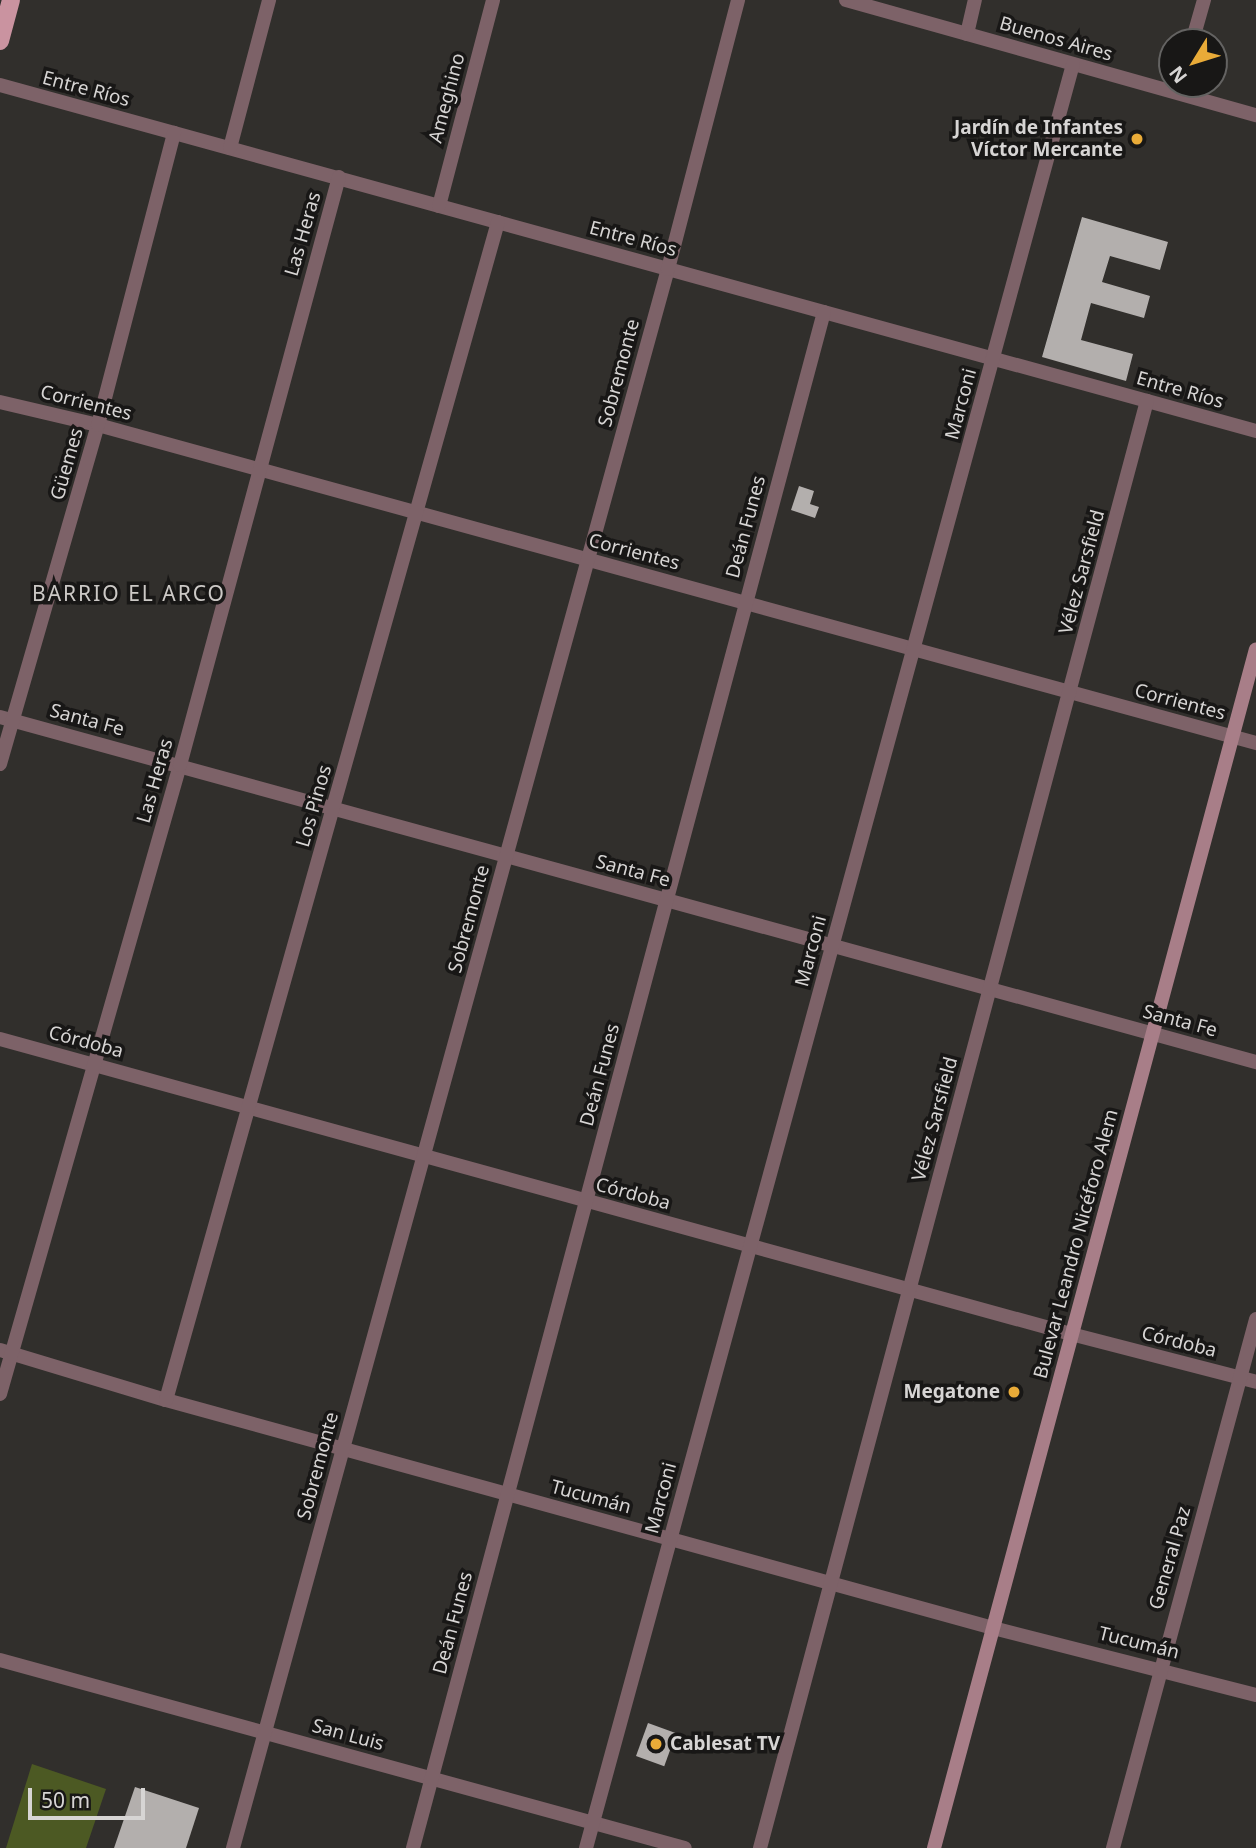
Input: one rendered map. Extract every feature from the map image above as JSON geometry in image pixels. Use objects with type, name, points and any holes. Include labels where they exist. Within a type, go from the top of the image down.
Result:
[{"type":"main road","points":[[0,41],[11,0]]},
{"type":"street","points":[[230,148],[270,0]]},
{"type":"street","name":"Ameghino","points":[[439,206],[493,0]]},
{"type":"street","name":"Sobremonte","points":[[233,1848],[668,269],[738,0]]},
{"type":"street","name":"Buenos Aires","points":[[846,0],[1073,64],[1158,84]]},
{"type":"street","points":[[967,34],[975,0]]},
{"type":"street","points":[[1196,28],[1204,0]]},
{"type":"street","name":"Marconi","points":[[586,1848],[1073,64]]},
{"type":"street","name":"Entre Ríos","points":[[0,85],[1256,431]]},
{"type":"street","name":"Buenos Aires","points":[[1206,98],[1256,115]]},
{"type":"street","name":"Güemes","points":[[0,764],[6,718],[98,425],[174,133]]},
{"type":"street","name":"Las Heras","points":[[0,1394],[6,1352],[180,765],[258,468],[339,177]]},
{"type":"street","name":"Los Pinos","points":[[166,1400],[498,222]]},
{"type":"street","name":"Deán Funes","points":[[413,1848],[824,312]]},
{"type":"street","name":"Vélez Sarsfield","points":[[761,1848],[1147,401]]},
{"type":"street","name":"Corrientes","points":[[0,402],[258,468],[1256,743]]},
{"type":"street","name":"Bulevar Leandro Nicéforo Alem","points":[[934,1848],[1256,649]]},
{"type":"street","name":"Santa Fe","points":[[6,718],[1256,1062]]},
{"type":"street","name":"Córdoba","points":[[0,1039],[1071,1334],[1256,1382]]},
{"type":"street","name":"General Paz","points":[[1113,1848],[1159,1668],[1256,1319]]},
{"type":"street","name":"Tucumán","points":[[6,1352],[166,1400],[993,1628],[1159,1668],[1256,1695]]},
{"type":"street","name":"San Luis","points":[[0,1660],[685,1848]]},
{"type":"green space","points":[[32,1764],[106,1789],[86,1848],[6,1848]]},
{"type":"building","points":[[1082,217],[1168,242],[1160,270],[1110,256],[1102,282],[1150,296],[1144,318],[1091,303],[1081,340],[1133,354],[1126,381],[1042,357]]},
{"type":"building","points":[[799,486],[814,491],[810,504],[819,507],[815,518],[791,510]]},
{"type":"building","name":"Cablesat TV","points":[[648,1723],[676,1733],[664,1766],[636,1756]]},
{"type":"building","points":[[135,1787],[199,1808],[186,1848],[114,1848]]},
{"type":"place","name":"Jardín de Infantes Víctor Mercante","points":[[1137,139]]},
{"type":"place","name":"Megatone","points":[[1014,1392]]},
{"type":"place","name":"Cablesat TV","points":[[656,1744]]},
{"type":"district","name":"BARRIO EL ARCO","points":[[129,593]]}]
